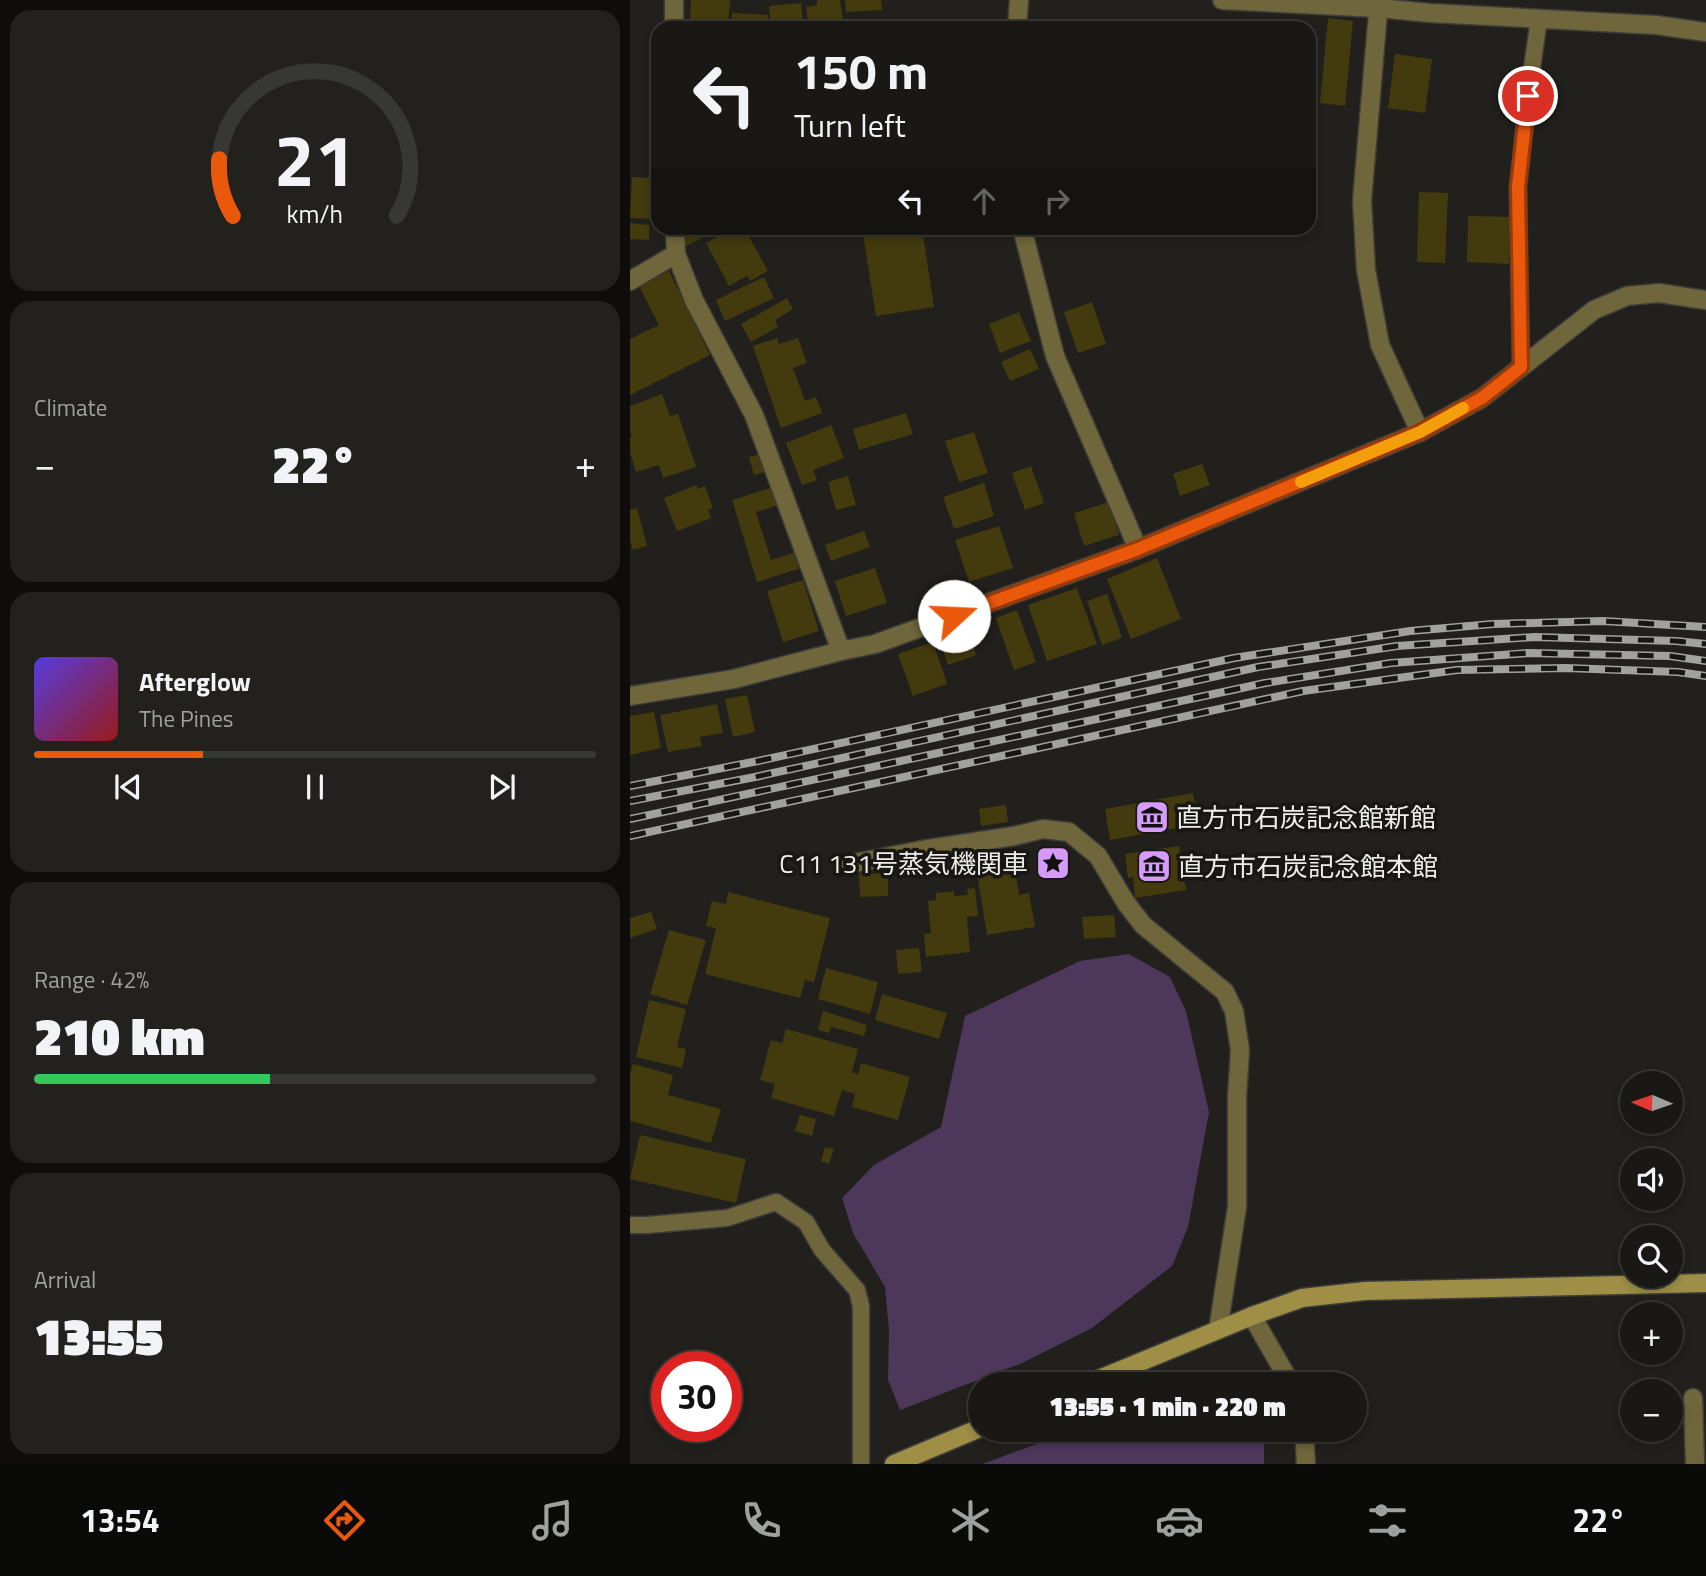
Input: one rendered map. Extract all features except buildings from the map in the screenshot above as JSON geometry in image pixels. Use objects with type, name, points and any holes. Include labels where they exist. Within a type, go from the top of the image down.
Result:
[{"type":"street","points":[[674,0],[674,21]]},
{"type":"street","points":[[1017,21],[1018,0]]},
{"type":"street","points":[[1222,0],[1379,4],[1430,13],[1656,25],[1706,32]]},
{"type":"street","points":[[1379,4],[1362,201],[1366,270],[1380,345],[1420,432]]},
{"type":"street","points":[[676,235],[676,254],[694,300],[754,415],[841,651]]},
{"type":"street","points":[[1024,235],[1055,356],[1138,549]]},
{"type":"street","points":[[630,281],[676,254]]},
{"type":"street","points":[[630,696],[734,679],[875,644],[1138,549],[1420,432],[1482,398],[1594,310],[1627,296],[1660,292],[1706,300]]},
{"type":"street","points":[[850,864],[1043,829],[1069,832],[1098,856],[1126,903],[1143,925],[1225,992],[1234,1011],[1240,1051],[1237,1097],[1237,1207],[1218,1330]]},
{"type":"street","points":[[1116,1372],[1303,1298],[1365,1291],[1706,1283]]},
{"type":"street","points":[[1252,1316],[1285,1372]]},
{"type":"street","points":[[1693,1398],[1695,1464]]},
{"type":"street","points":[[894,1464],[968,1433]]},
{"type":"street","points":[[1305,1442],[1306,1464]]},
{"type":"lane","points":[[1521,367],[1518,187],[1539,19]]},
{"type":"lane","points":[[630,1225],[727,1218],[776,1202],[806,1223],[822,1250],[857,1290],[861,1306],[861,1464]]},
{"type":"shaded area","points":[[1129,954],[1170,977],[1186,1011],[1209,1112],[1188,1227],[1172,1266],[1092,1328],[999,1372],[968,1372],[968,1384],[900,1410],[888,1380],[889,1330],[885,1287],[853,1233],[842,1198],[874,1165],[941,1127],[965,1016],[1080,961]]},
{"type":"shaded area","points":[[1042,1442],[1264,1442],[1264,1464],[982,1464]]},
{"type":"railway","points":[[630,786],[1234,658],[1410,631],[1493,624],[1603,621],[1706,627]]},
{"type":"railway","points":[[630,801],[755,777],[1258,667],[1397,646],[1535,637],[1706,644]]},
{"type":"railway","points":[[630,819],[1265,683],[1391,663],[1528,653],[1670,656],[1706,661]]},
{"type":"railway","points":[[630,836],[1303,691],[1457,670],[1566,668],[1678,672],[1706,676]]},
{"type":"slow traffic","points":[[1301,482],[1420,432],[1463,408]]},
{"type":"place","name":"直方市石炭記念館新館","points":[[1152,817]]},
{"type":"place","name":"C11 131号蒸気機関車","points":[[1053,863]]},
{"type":"place","name":"直方市石炭記念館本館","points":[[1154,866]]},
{"type":"route","points":[[954,616],[1138,549],[1420,432],[1482,398],[1521,367],[1518,187],[1528,96]]}]
